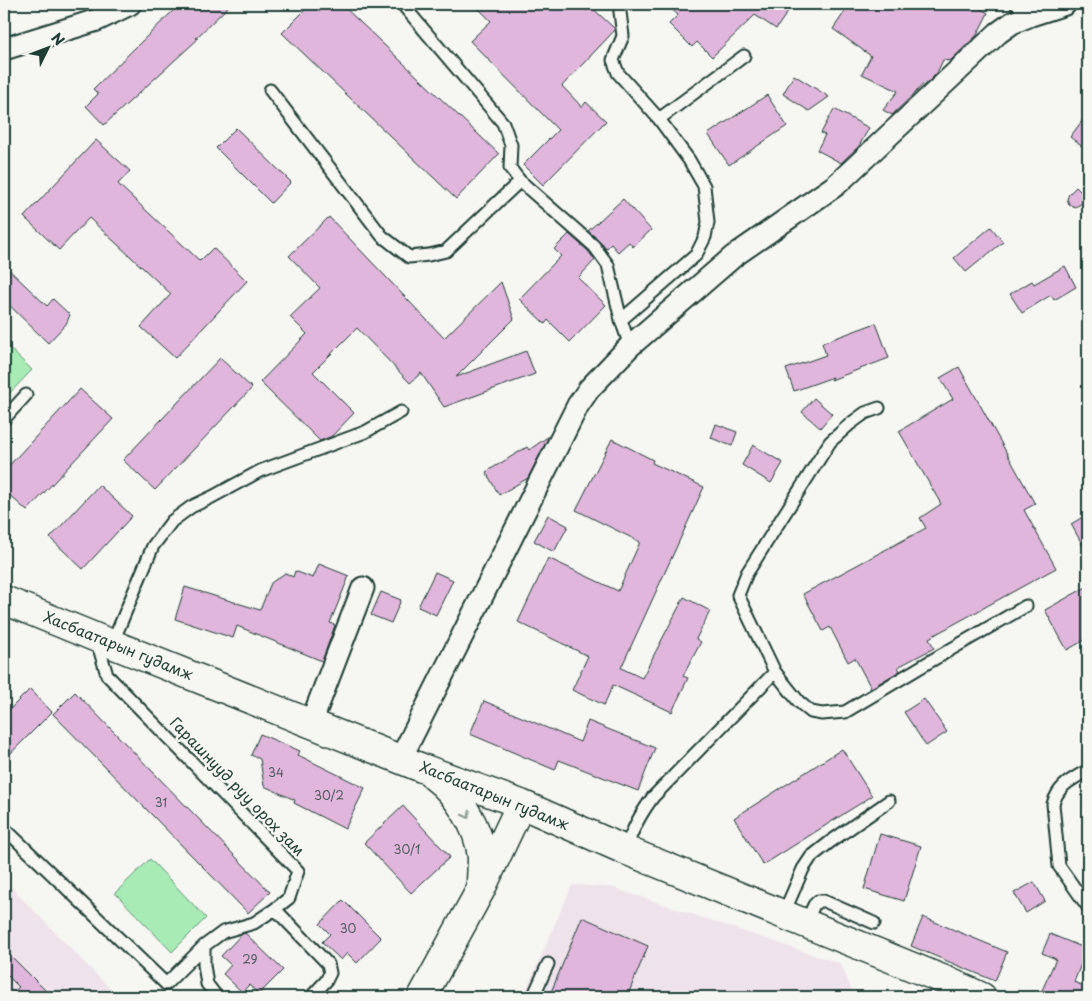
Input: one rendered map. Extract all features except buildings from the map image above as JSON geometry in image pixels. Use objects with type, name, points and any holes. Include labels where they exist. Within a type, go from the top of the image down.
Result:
[{"type":"street","points":[[4,49],[97,20],[130,4]]},
{"type":"street","points":[[481,889],[482,856],[475,830],[462,805],[444,784],[412,763],[578,405],[589,390],[630,346],[734,256],[836,185],[1012,23],[1024,9],[1065,4]]},
{"type":"street","points":[[311,723],[363,588]]},
{"type":"street","name":"Хасбаатарын гудамж","points":[[4,600],[412,763],[521,804],[625,850],[982,997]]},
{"type":"street","points":[[422,997],[481,889],[521,804]]},
{"type":"lane","points":[[402,4],[503,123],[511,145],[510,168],[520,181],[594,246],[608,265],[621,320],[630,346]]},
{"type":"lane","points":[[618,4],[623,36],[613,60],[618,73],[659,119],[690,160],[704,186],[708,222],[705,237],[696,255],[621,320]]},
{"type":"lane","points":[[659,119],[744,56]]},
{"type":"lane","points":[[270,90],[382,236],[408,257],[446,251],[520,181]]},
{"type":"lane","points":[[4,419],[26,395]]},
{"type":"lane","points":[[879,408],[865,414],[850,424],[830,442],[752,564],[741,585],[738,595],[775,672],[811,712],[822,714],[845,712],[1026,606]]},
{"type":"lane","points":[[104,641],[153,546],[172,521],[191,507],[260,471],[365,432],[401,412]]},
{"type":"lane","name":"Гарашнууд руу орох зам","points":[[4,828],[166,984],[204,946],[223,932],[254,923],[289,898],[298,871],[107,675],[104,641]]},
{"type":"lane","points":[[625,850],[636,823],[653,797],[775,672]]},
{"type":"lane","points":[[1088,770],[1062,786],[1056,795],[1054,804],[1059,866],[1088,907]]},
{"type":"lane","points":[[794,919],[803,869],[811,857],[889,801]]},
{"type":"lane","points":[[794,919],[818,901],[824,901],[874,923]]},
{"type":"lane","points":[[275,909],[328,964],[330,973],[326,981],[310,997]]},
{"type":"lane","points":[[204,946],[206,984],[217,997]]},
{"type":"lane","points":[[533,997],[548,964]]},
{"type":"shaded area","points":[[4,880],[118,997],[4,997]]},
{"type":"shaded area","points":[[572,885],[611,887],[841,964],[855,997],[523,997]]},
{"type":"green space","points":[[4,343],[32,370],[4,399]]},
{"type":"green space","points":[[150,859],[206,918],[172,952],[115,893]]}]
